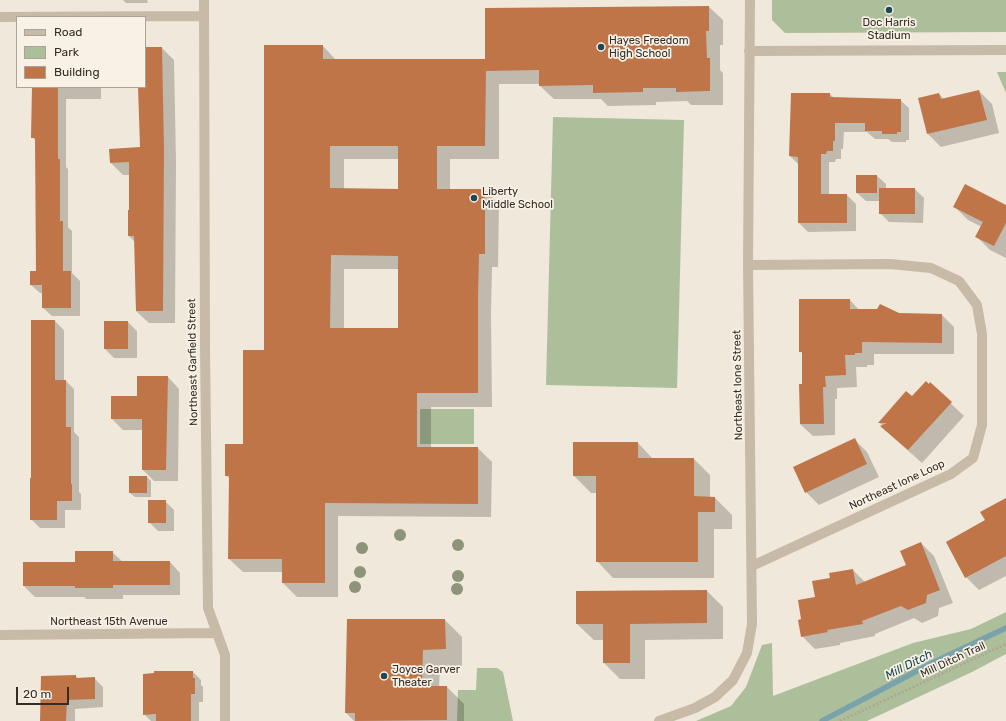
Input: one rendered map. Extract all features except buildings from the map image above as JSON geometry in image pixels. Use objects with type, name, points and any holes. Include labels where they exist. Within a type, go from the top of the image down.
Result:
[{"type":"street","name":"Northeast Garfield Street","points":[[204,0],[204,347],[208,608],[225,655],[225,721]]},
{"type":"street","name":"Northeast Ione Street","points":[[659,721],[696,708],[716,697],[733,680],[747,653],[752,624],[748,264],[750,0]]},
{"type":"street","points":[[146,16],[204,16]]},
{"type":"street","points":[[0,17],[16,17]]},
{"type":"street","points":[[750,51],[1006,50]]},
{"type":"street","name":"Northeast Ione Loop","points":[[748,264],[890,264],[931,268],[959,281],[977,305],[982,342],[982,425],[973,458],[951,474],[752,566]]},
{"type":"street","name":"Northeast 15th Avenue","points":[[0,635],[217,633]]},
{"type":"path","name":"Mill Ditch Trail","points":[[840,721],[1006,644]]},
{"type":"green space","name":"Doc Harris Stadium","points":[[772,0],[1006,0],[1006,32],[785,33],[772,20]]},
{"type":"green space","points":[[997,72],[1006,72],[1006,93]]},
{"type":"green space","points":[[553,117],[684,120],[677,388],[546,385]]},
{"type":"green space","points":[[420,409],[474,409],[474,444],[420,444]]},
{"type":"green space","points":[[1006,612],[1006,654],[972,672],[867,721],[696,721],[731,706],[746,687],[762,645],[772,643],[773,696],[913,643],[971,629]]},
{"type":"green space","points":[[477,668],[497,668],[503,672],[513,721],[457,721],[458,690],[476,690]]},
{"type":"waterway","name":"Mill Ditch","points":[[822,721],[934,662],[1006,628]]},
{"type":"place","name":"Doc Harris Stadium","points":[[889,10]]},
{"type":"place","name":"Hayes Freedom High School","points":[[601,47]]},
{"type":"place","name":"Liberty Middle School","points":[[474,198]]},
{"type":"place","name":"Joyce Garver Theater","points":[[384,676]]}]
